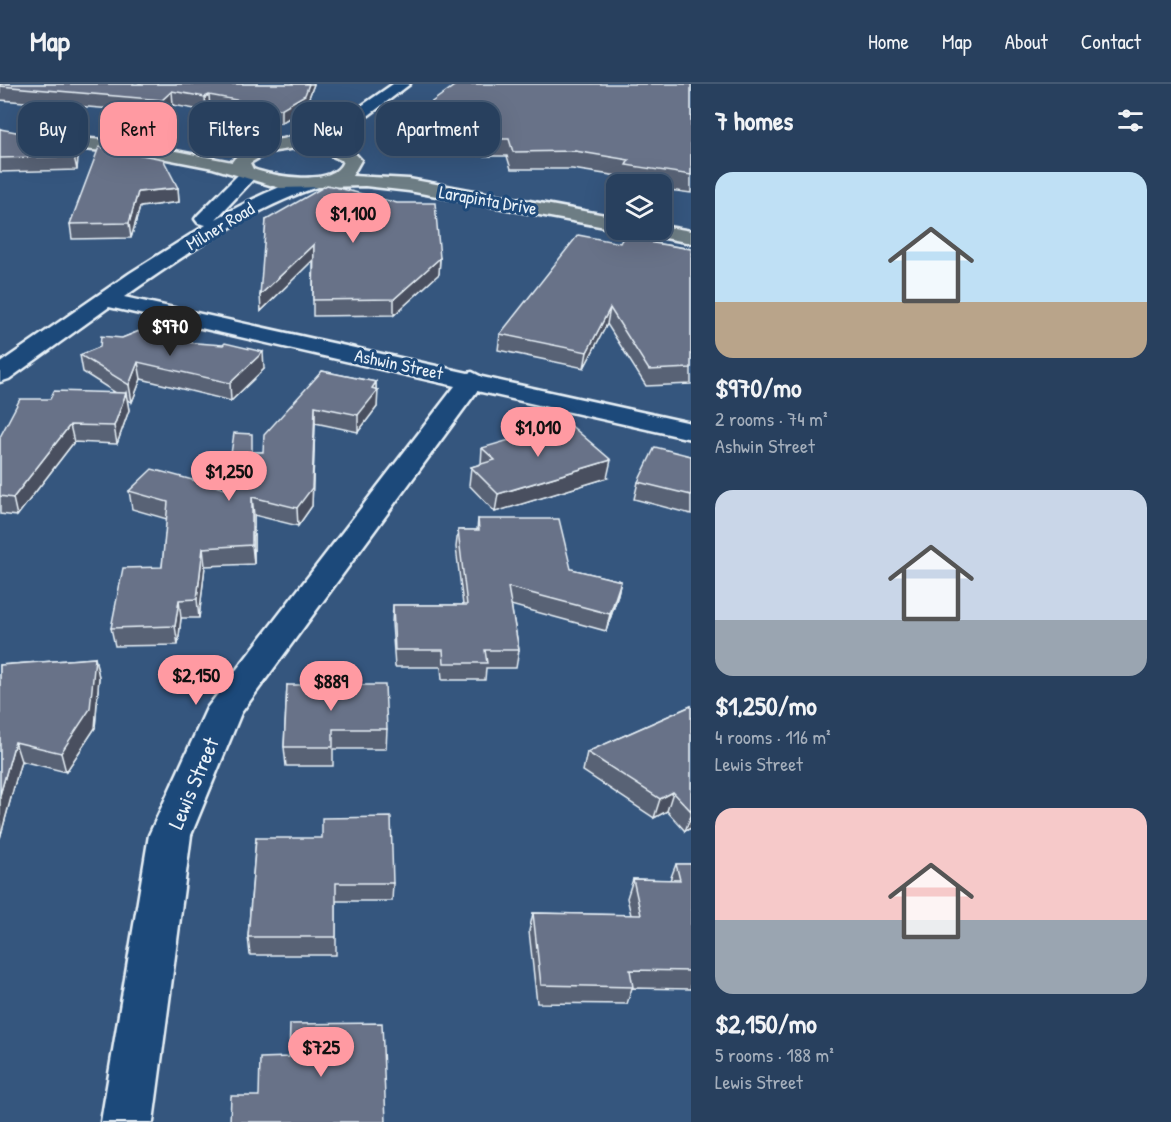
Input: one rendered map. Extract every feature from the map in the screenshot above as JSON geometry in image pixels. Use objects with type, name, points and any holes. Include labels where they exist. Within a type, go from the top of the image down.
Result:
[{"type":"main road","points":[[189,146],[13,138],[127,147],[247,173]]},
{"type":"main road","points":[[280,144],[292,144]]},
{"type":"main road","points":[[247,173],[241,162],[245,156],[267,147],[285,144]]},
{"type":"main road","points":[[318,182],[345,172],[351,166],[352,160],[348,156]]},
{"type":"main road","points":[[358,156],[366,158]]},
{"type":"main road","name":"Larapinta Drive","points":[[399,166],[582,199]]},
{"type":"main road","name":"Larapinta Drive","points":[[247,173],[273,182],[365,181],[409,185],[606,221]]},
{"type":"main road","points":[[672,234],[691,237]]},
{"type":"street","points":[[364,111],[403,84]]},
{"type":"street","points":[[285,144],[292,141]]},
{"type":"street","name":"Milner Road","points":[[133,281],[213,213],[247,173]]},
{"type":"street","name":"Milner Road","points":[[0,374],[133,281],[259,202],[318,182]]},
{"type":"street","name":"Ashwin Street","points":[[106,300],[472,380],[691,431]]},
{"type":"street","name":"Lewis Street","points":[[127,1122],[170,835],[225,708],[472,380]]},
{"type":"building","points":[[0,84],[309,84],[305,95],[281,109],[280,102],[247,102],[172,91],[162,100],[0,86]]},
{"type":"building","points":[[457,84],[691,84],[691,175],[626,165],[629,160],[575,151],[513,152],[509,139],[500,139],[500,102],[432,102]]},
{"type":"building","points":[[0,129],[18,132],[18,156],[74,156],[0,158]]},
{"type":"building","points":[[99,147],[100,156],[147,156],[163,159],[178,188],[138,192],[129,223],[70,224]]},
{"type":"building","points":[[327,185],[397,203],[435,203],[440,258],[394,299],[313,300],[314,244],[260,295],[266,220]]},
{"type":"building","points":[[578,235],[620,243],[622,240],[648,240],[654,241],[653,243],[691,249],[691,368],[649,370],[610,308],[587,352],[500,334]]},
{"type":"building","points":[[152,326],[150,330],[171,341],[223,345],[225,343],[263,352],[230,383],[138,362],[129,385],[80,355],[100,347],[101,336],[122,338]]},
{"type":"building","points":[[322,371],[376,382],[372,388],[378,390],[358,415],[315,406],[312,488],[297,508],[252,497],[252,545],[203,548],[197,599],[179,600],[175,626],[111,628],[123,568],[162,567],[168,502],[129,491],[152,469],[226,489],[234,433],[252,434],[252,452],[263,452],[264,435]]},
{"type":"building","points":[[54,391],[126,393],[114,426],[70,425],[13,498],[0,496],[0,437],[20,399],[50,399]]},
{"type":"building","points":[[568,423],[611,460],[498,494],[471,467],[495,460],[482,448]]},
{"type":"building","points":[[655,447],[691,456],[691,495],[638,482]]},
{"type":"building","points":[[478,519],[559,519],[571,569],[621,581],[610,614],[508,587],[519,650],[485,650],[487,663],[444,663],[443,650],[395,650],[393,605],[467,605],[458,530],[479,530]]},
{"type":"building","points":[[95,658],[90,709],[61,753],[15,742],[0,795],[0,665]]},
{"type":"building","points":[[287,685],[385,685],[387,729],[333,729],[333,747],[284,747]]},
{"type":"building","points":[[691,706],[691,811],[673,792],[660,799],[587,752]]},
{"type":"building","points":[[391,817],[393,883],[336,883],[336,937],[248,937],[256,838],[322,838],[322,818]]},
{"type":"building","points":[[676,864],[691,864],[691,971],[630,970],[633,987],[541,985],[533,913],[641,915],[633,879],[680,880]]},
{"type":"building","points":[[382,1023],[386,1122],[230,1122],[231,1096],[259,1096],[260,1058],[289,1057],[290,1024]]}]
